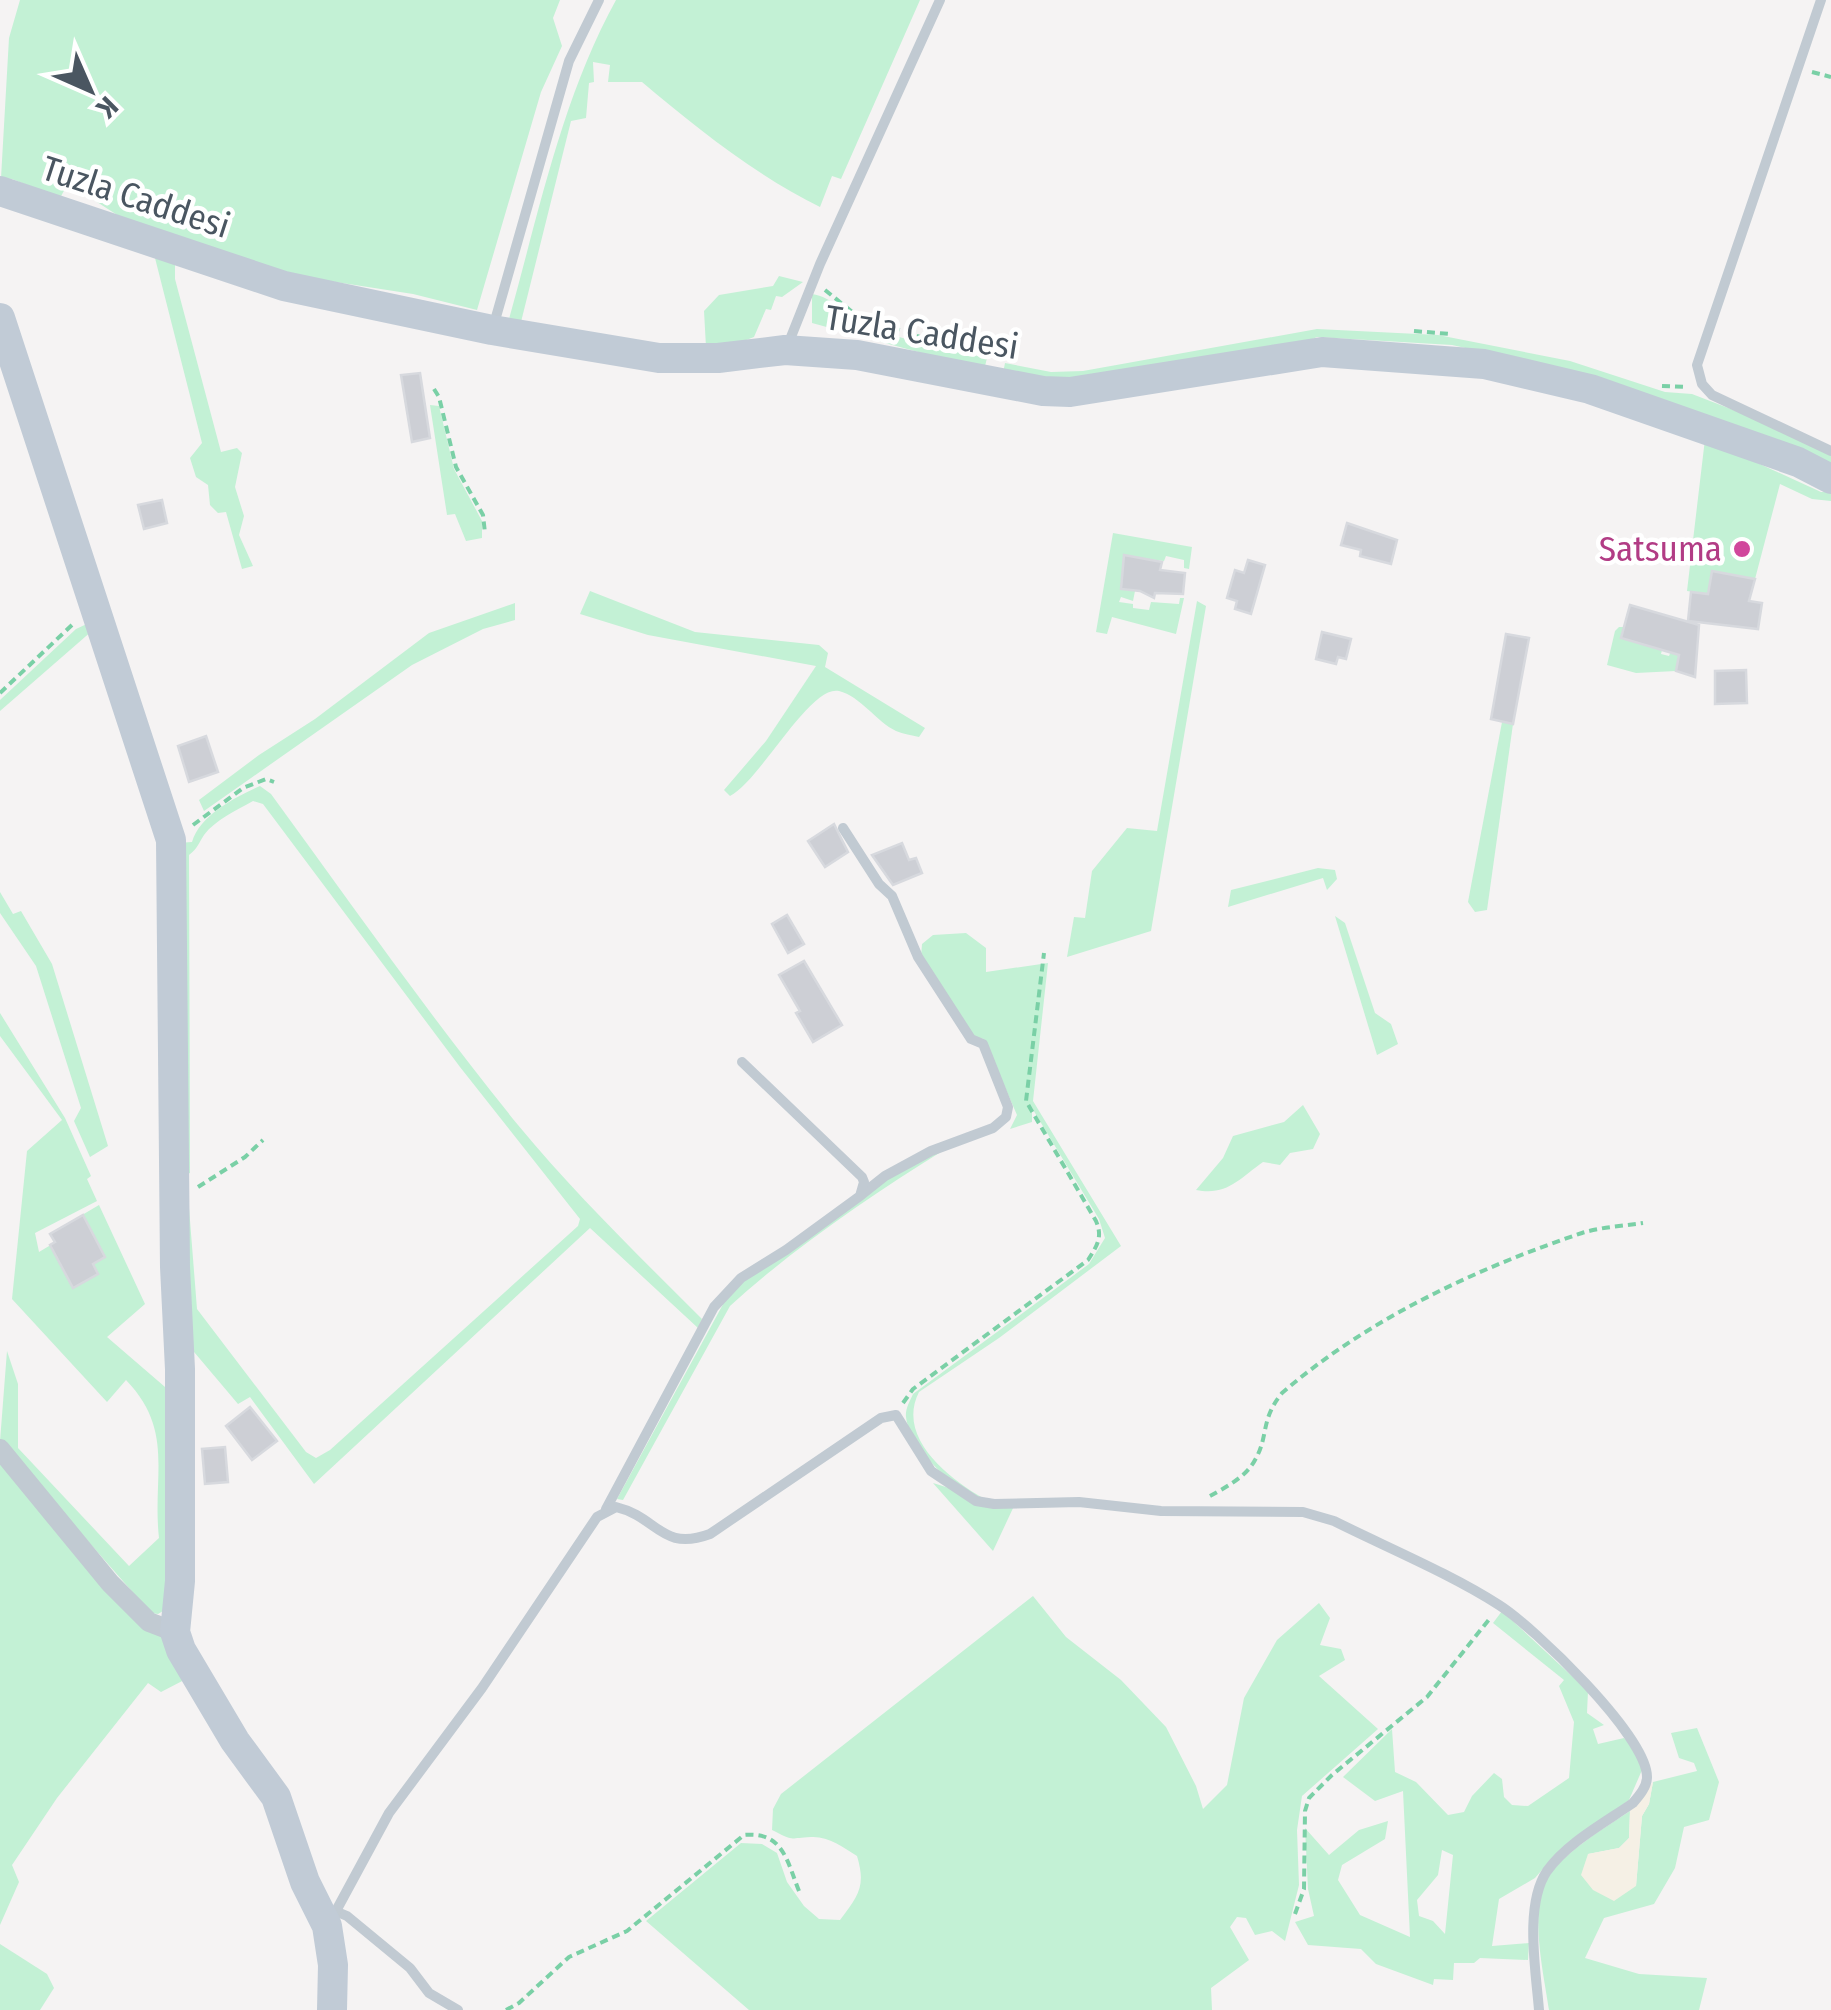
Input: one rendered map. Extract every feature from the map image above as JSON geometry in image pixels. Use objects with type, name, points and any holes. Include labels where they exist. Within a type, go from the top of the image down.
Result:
[{"type":"main road","name":"Tuzla Caddesi","points":[[0,191],[284,286],[492,330],[659,358],[718,358],[785,350],[857,354],[1042,391],[1070,392],[1322,352],[1484,364],[1590,389],[1798,462],[1831,479]]},
{"type":"main road","points":[[0,318],[171,840],[174,1197],[180,1369],[180,1581],[175,1632],[235,1741],[276,1797],[305,1882],[331,1918],[332,2010]]},
{"type":"street","points":[[0,1448],[110,1582],[149,1622],[175,1632]]},
{"type":"lane","points":[[492,330],[569,61],[599,0]]},
{"type":"lane","points":[[785,350],[940,0]]},
{"type":"lane","points":[[1821,0],[1696,365],[1702,384],[1712,395],[1831,451]]},
{"type":"lane","points":[[606,1510],[714,1307],[740,1278],[786,1250],[886,1176],[931,1151],[992,1128],[1006,1117],[1008,1107],[983,1044],[971,1038],[918,957],[892,896],[879,884],[844,828]]},
{"type":"lane","points":[[742,1062],[862,1177],[860,1196]]},
{"type":"lane","points":[[331,1918],[389,1812],[482,1688],[597,1517],[616,1507],[629,1510],[664,1536],[691,1542],[710,1534],[881,1418],[896,1414],[931,1471],[976,1501],[1079,1502],[1161,1511],[1303,1512],[1334,1521],[1500,1606],[1590,1688],[1640,1751],[1647,1778],[1642,1794],[1563,1854],[1539,1887],[1533,1938],[1539,2010]]},
{"type":"lane","points":[[331,1918],[347,1916],[410,1968],[429,1993],[458,2010]]},
{"type":"path","points":[[434,390],[456,467],[483,516],[485,533]]},
{"type":"path","points":[[0,693],[95,604]]},
{"type":"path","points":[[168,826],[184,833],[196,820],[243,788],[266,779],[274,782]]},
{"type":"path","points":[[896,1414],[912,1389],[1063,1280],[1088,1260],[1099,1243],[1096,1221],[1026,1101],[1044,953]]},
{"type":"path","points":[[174,1197],[211,1181],[262,1140]]},
{"type":"path","points":[[1186,1510],[1246,1472],[1259,1450],[1268,1414],[1282,1392],[1367,1332],[1420,1302],[1583,1233],[1643,1223]]},
{"type":"path","points":[[1295,1914],[1304,1889],[1305,1811],[1310,1798],[1427,1697],[1500,1606]]},
{"type":"path","points":[[506,2010],[569,1957],[627,1931],[744,1835],[760,1834],[775,1840],[799,1891]]},
{"type":"green space","points":[[20,0],[560,0],[553,18],[562,46],[541,92],[477,310],[413,294],[284,274],[125,220],[83,193],[66,187],[60,198],[1,178],[9,38]]},
{"type":"green space","points":[[616,0],[920,0],[841,179],[832,176],[820,207],[750,166],[642,82],[608,82],[610,65],[593,62],[594,82],[589,83],[586,118],[571,121],[521,322],[509,319],[566,116]]},
{"type":"green space","points":[[155,258],[175,264],[175,279],[221,452],[237,448],[242,453],[235,487],[244,516],[239,535],[253,566],[242,569],[226,512],[218,513],[210,505],[208,485],[196,477],[190,458],[202,443]]},
{"type":"green space","points":[[779,276],[803,282],[782,297],[776,296],[754,337],[731,346],[706,347],[704,311],[719,295],[773,286]]},
{"type":"green space","points":[[812,294],[880,330],[987,358],[984,370],[812,323]]},
{"type":"green space","points":[[1317,329],[1438,335],[1570,361],[1665,392],[1692,394],[1788,431],[1831,454],[1831,473],[1608,380],[1452,345],[1317,337],[1303,343],[1085,382],[1003,373],[1005,363],[1051,372],[1083,371]]},
{"type":"green space","points":[[430,405],[439,406],[454,469],[482,521],[482,538],[466,541],[455,514],[447,515]]},
{"type":"green space","points":[[1705,439],[1821,492],[1831,488],[1831,501],[1812,499],[1780,484],[1755,579],[1712,571],[1708,594],[1687,591]]},
{"type":"green space","points":[[1113,533],[1192,547],[1189,569],[1184,568],[1184,560],[1166,556],[1164,561],[1124,556],[1121,588],[1135,591],[1133,601],[1121,597],[1119,602],[1149,610],[1151,602],[1179,604],[1180,598],[1184,598],[1176,634],[1112,617],[1107,634],[1096,632]]},
{"type":"green space","points":[[590,591],[695,632],[819,645],[828,653],[825,667],[925,728],[919,737],[899,732],[847,694],[827,693],[814,702],[756,772],[730,796],[724,790],[766,741],[816,666],[648,635],[580,614]]},
{"type":"green space","points":[[1197,601],[1206,606],[1151,931],[1067,957],[1074,917],[1085,918],[1092,871],[1127,828],[1157,831]]},
{"type":"green space","points":[[515,603],[515,620],[483,629],[412,665],[204,811],[199,800],[429,633]]},
{"type":"green space","points":[[91,622],[93,630],[0,711],[0,700],[76,629]]},
{"type":"green space","points":[[1619,627],[1624,627],[1622,638],[1662,650],[1661,654],[1669,656],[1671,651],[1679,652],[1676,671],[1636,673],[1607,665]]},
{"type":"green space","points":[[1502,722],[1513,724],[1487,910],[1475,912],[1468,902]]},
{"type":"green space","points":[[260,786],[271,794],[423,1003],[518,1125],[702,1319],[698,1328],[590,1228],[314,1484],[250,1397],[238,1404],[189,1346],[189,1208],[197,1309],[306,1452],[316,1458],[330,1450],[578,1226],[580,1219],[460,1067],[263,804],[253,801],[214,825],[189,855],[190,1173],[180,1177],[177,843],[192,842],[211,815]]},
{"type":"green space","points":[[1318,868],[1335,870],[1337,879],[1327,890],[1323,878],[1228,907],[1231,890]]},
{"type":"green space","points":[[0,892],[13,914],[21,911],[52,964],[108,1146],[90,1157],[74,1121],[81,1108],[36,966],[0,913]]},
{"type":"green space","points":[[1335,916],[1345,923],[1375,1013],[1391,1024],[1398,1044],[1377,1055]]},
{"type":"green space","points":[[966,933],[986,948],[986,972],[1048,963],[1033,1101],[1121,1246],[999,1338],[919,1392],[914,1425],[920,1440],[941,1468],[983,1498],[947,1478],[915,1441],[906,1417],[913,1394],[1089,1264],[1105,1238],[1099,1219],[1032,1108],[1032,1122],[1010,1129],[1017,1115],[984,1039],[973,1037],[921,957],[922,944],[933,935]]},
{"type":"green space","points":[[0,1013],[65,1118],[91,1176],[87,1179],[97,1201],[35,1233],[39,1252],[54,1243],[50,1234],[99,1205],[145,1304],[107,1337],[172,1393],[168,1608],[158,1614],[151,1613],[0,1441],[7,1351],[18,1384],[18,1448],[129,1566],[159,1538],[156,1436],[141,1399],[126,1380],[107,1402],[12,1299],[27,1151],[62,1120],[0,1036]]},
{"type":"green space","points":[[1303,1105],[1320,1134],[1313,1149],[1290,1153],[1280,1165],[1263,1162],[1216,1191],[1196,1190],[1223,1158],[1233,1136],[1284,1122]]},
{"type":"green space","points":[[944,1150],[834,1223],[730,1306],[623,1500],[617,1499],[727,1297],[888,1176]]},
{"type":"green space","points":[[0,1461],[162,1637],[188,1678],[161,1692],[148,1683],[57,1798],[12,1865],[19,1882],[0,1925]]},
{"type":"green space","points":[[933,1483],[972,1503],[1014,1506],[993,1551]]},
{"type":"green space","points":[[1033,1596],[1066,1637],[1121,1680],[1166,1727],[1196,1786],[1203,1809],[1227,1785],[1244,1698],[1277,1640],[1319,1603],[1330,1618],[1320,1645],[1341,1649],[1345,1660],[1319,1676],[1378,1729],[1302,1796],[1297,1830],[1299,1885],[1285,1941],[1272,1931],[1255,1935],[1246,1918],[1237,1917],[1230,1927],[1249,1960],[1211,1988],[1212,2010],[749,2010],[646,1921],[741,1843],[762,1844],[777,1853],[787,1882],[804,1906],[819,1919],[840,1920],[859,1890],[857,1856],[823,1838],[792,1838],[772,1830],[773,1809],[781,1794]]},
{"type":"green space","points":[[1502,1611],[1588,1691],[1587,1713],[1604,1725],[1593,1729],[1598,1744],[1624,1738],[1633,1747],[1642,1770],[1629,1800],[1556,1854],[1535,1878],[1499,1899],[1492,1946],[1529,1943],[1528,1960],[1480,1958],[1474,1963],[1454,1963],[1453,1980],[1434,1979],[1433,1985],[1376,1964],[1361,1949],[1308,1945],[1295,1922],[1314,1916],[1308,1889],[1305,1828],[1329,1855],[1359,1830],[1388,1821],[1385,1839],[1342,1865],[1338,1880],[1360,1915],[1410,1937],[1403,1791],[1375,1801],[1343,1777],[1392,1729],[1395,1772],[1416,1782],[1448,1815],[1464,1812],[1472,1796],[1494,1773],[1502,1779],[1504,1797],[1512,1805],[1528,1806],[1569,1778],[1574,1722],[1559,1686],[1564,1680],[1493,1623]],"holes":[[[1442,1850],[1453,1855],[1445,1934],[1433,1921],[1419,1916],[1417,1900],[1438,1875]]]},
{"type":"green space","points":[[1697,1728],[1719,1782],[1709,1820],[1684,1827],[1675,1868],[1654,1904],[1604,1918],[1585,1958],[1639,1974],[1707,1978],[1699,2010],[1549,2010],[1538,1929],[1545,1883],[1571,1852],[1630,1811],[1629,1838],[1619,1848],[1588,1854],[1636,1886],[1642,1816],[1653,1782],[1697,1771],[1694,1763],[1679,1758],[1671,1733]]},
{"type":"green space","points":[[0,1944],[47,1974],[54,1988],[40,2010],[0,2010]]},
{"type":"sand","points":[[1653,1782],[1642,1816],[1636,1886],[1614,1901],[1593,1890],[1581,1875],[1588,1854],[1619,1848],[1629,1838],[1630,1811]]},
{"type":"building","points":[[420,373],[430,438],[412,442],[401,375]]},
{"type":"building","points":[[162,500],[167,523],[144,529],[138,505]]},
{"type":"building","points":[[1347,523],[1397,540],[1391,564],[1360,556],[1361,550],[1341,545]]},
{"type":"building","points":[[1124,555],[1162,562],[1160,570],[1185,573],[1183,594],[1155,593],[1154,598],[1140,591],[1121,589]]},
{"type":"building","points":[[1248,560],[1265,565],[1251,614],[1235,609],[1237,601],[1227,598],[1235,570],[1244,573]]},
{"type":"building","points":[[1712,571],[1755,579],[1749,601],[1762,603],[1758,629],[1688,621],[1691,592],[1708,594]]},
{"type":"building","points":[[1630,605],[1699,625],[1695,677],[1676,671],[1679,655],[1621,638]]},
{"type":"building","points":[[1322,632],[1351,639],[1346,659],[1338,657],[1336,664],[1316,659]]},
{"type":"building","points":[[1506,634],[1529,638],[1513,724],[1491,719]]},
{"type":"building","points":[[1746,670],[1747,703],[1715,704],[1715,671]]},
{"type":"building","points":[[206,736],[218,772],[189,782],[178,746]]},
{"type":"building","points":[[834,824],[848,852],[825,867],[808,841]]},
{"type":"building","points":[[902,843],[909,860],[916,858],[922,873],[893,885],[872,855]]},
{"type":"building","points":[[787,915],[804,944],[788,953],[772,924]]},
{"type":"building","points":[[804,961],[842,1025],[813,1042],[779,975]]},
{"type":"building","points":[[83,1215],[105,1257],[93,1264],[98,1274],[73,1288],[50,1245],[55,1242],[50,1234]]},
{"type":"building","points":[[250,1407],[277,1441],[252,1460],[226,1426]]},
{"type":"building","points":[[225,1447],[228,1482],[205,1484],[202,1449]]},
{"type":"place","name":"Satsuma","points":[[1742,549]]}]
